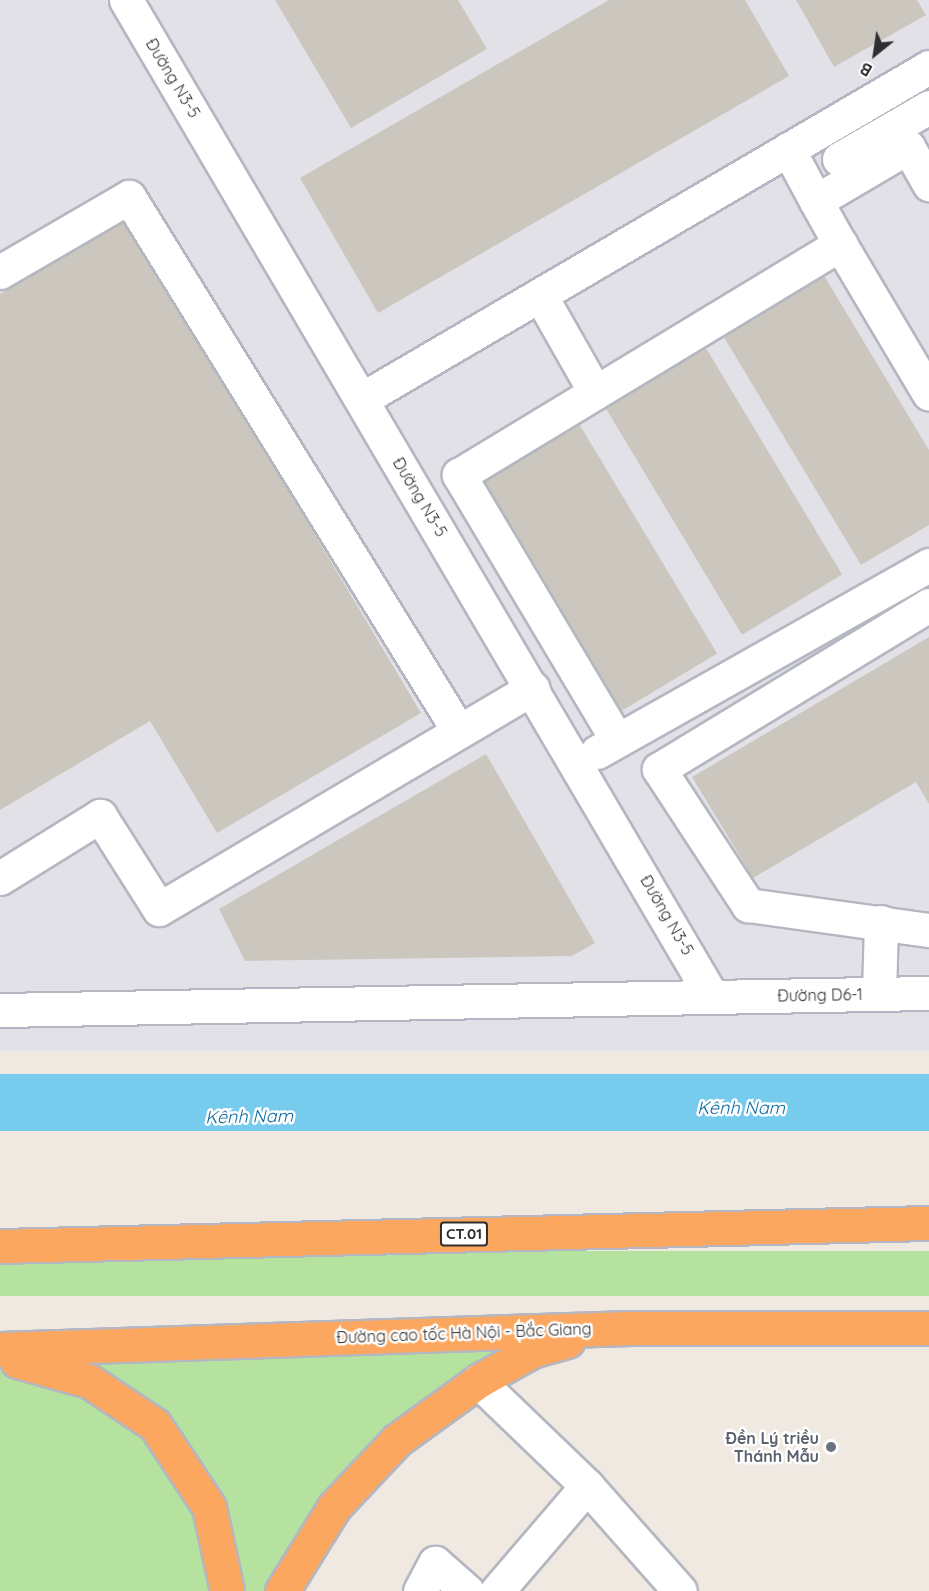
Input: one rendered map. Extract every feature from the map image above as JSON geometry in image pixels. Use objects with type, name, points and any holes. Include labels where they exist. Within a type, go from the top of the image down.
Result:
[{"type":"highway","name":"CT.01","points":[[0,1246],[929,1223]]},
{"type":"highway","name":"Đường cao tốc Hà Nội - Bắc Giang","points":[[0,1349],[630,1328],[929,1328]]},
{"type":"highway","points":[[282,1591],[312,1538],[362,1473],[478,1381],[546,1346],[630,1328]]},
{"type":"highway","points":[[0,1360],[28,1362],[89,1381],[155,1425],[208,1507],[227,1591]]},
{"type":"street","name":"Đường N3-5","points":[[126,0],[578,763],[711,995]]},
{"type":"street","points":[[362,399],[929,67]]},
{"type":"street","points":[[839,159],[929,107]]},
{"type":"street","points":[[816,201],[908,147],[929,183]]},
{"type":"street","points":[[788,149],[840,244],[929,394]]},
{"type":"street","points":[[0,272],[129,197],[458,730]]},
{"type":"street","points":[[617,740],[459,475],[840,244]]},
{"type":"street","points":[[540,295],[595,392]]},
{"type":"street","points":[[578,763],[929,565]]},
{"type":"street","points":[[929,605],[659,769],[748,905],[929,930]]},
{"type":"street","points":[[0,878],[100,816],[159,909],[458,730],[533,688]]},
{"type":"street","points":[[879,994],[881,922]]},
{"type":"street","name":"Đường D6-1","points":[[0,1010],[711,995],[929,993]]},
{"type":"street","points":[[478,1381],[587,1486],[680,1591]]},
{"type":"street","points":[[497,1591],[587,1486]]},
{"type":"street","points":[[420,1591],[435,1563],[467,1591]]},
{"type":"shaded area","points":[[0,0],[929,0],[929,1051],[0,1051]]},
{"type":"green space","points":[[0,1251],[929,1251],[929,1296],[0,1296]]},
{"type":"green space","points":[[498,1350],[272,1591],[236,1591],[225,1521],[83,1361]]},
{"type":"green space","points":[[0,1371],[37,1376],[117,1407],[186,1484],[216,1591],[0,1591]]},
{"type":"water","name":"Kênh Nam","points":[[0,1074],[929,1074],[929,1131],[0,1131]]},
{"type":"building","points":[[275,0],[458,0],[487,49],[351,128]]},
{"type":"building","points":[[609,0],[745,0],[789,76],[378,313],[300,178]]},
{"type":"building","points":[[796,0],[917,0],[926,15],[834,67]]},
{"type":"building","points":[[127,219],[421,713],[217,833],[150,721],[0,810],[0,294]]},
{"type":"building","points":[[820,269],[929,450],[929,525],[861,565],[719,329]]},
{"type":"building","points":[[700,338],[842,575],[742,635],[600,398]]},
{"type":"building","points":[[575,417],[717,654],[617,714],[475,477]]},
{"type":"building","points":[[929,637],[929,804],[916,782],[753,878],[692,777]]},
{"type":"building","points":[[486,754],[595,943],[572,956],[245,961],[219,909]]},
{"type":"place","name":"Đền Lý triều Thánh Mẫu","points":[[831,1447]]}]
